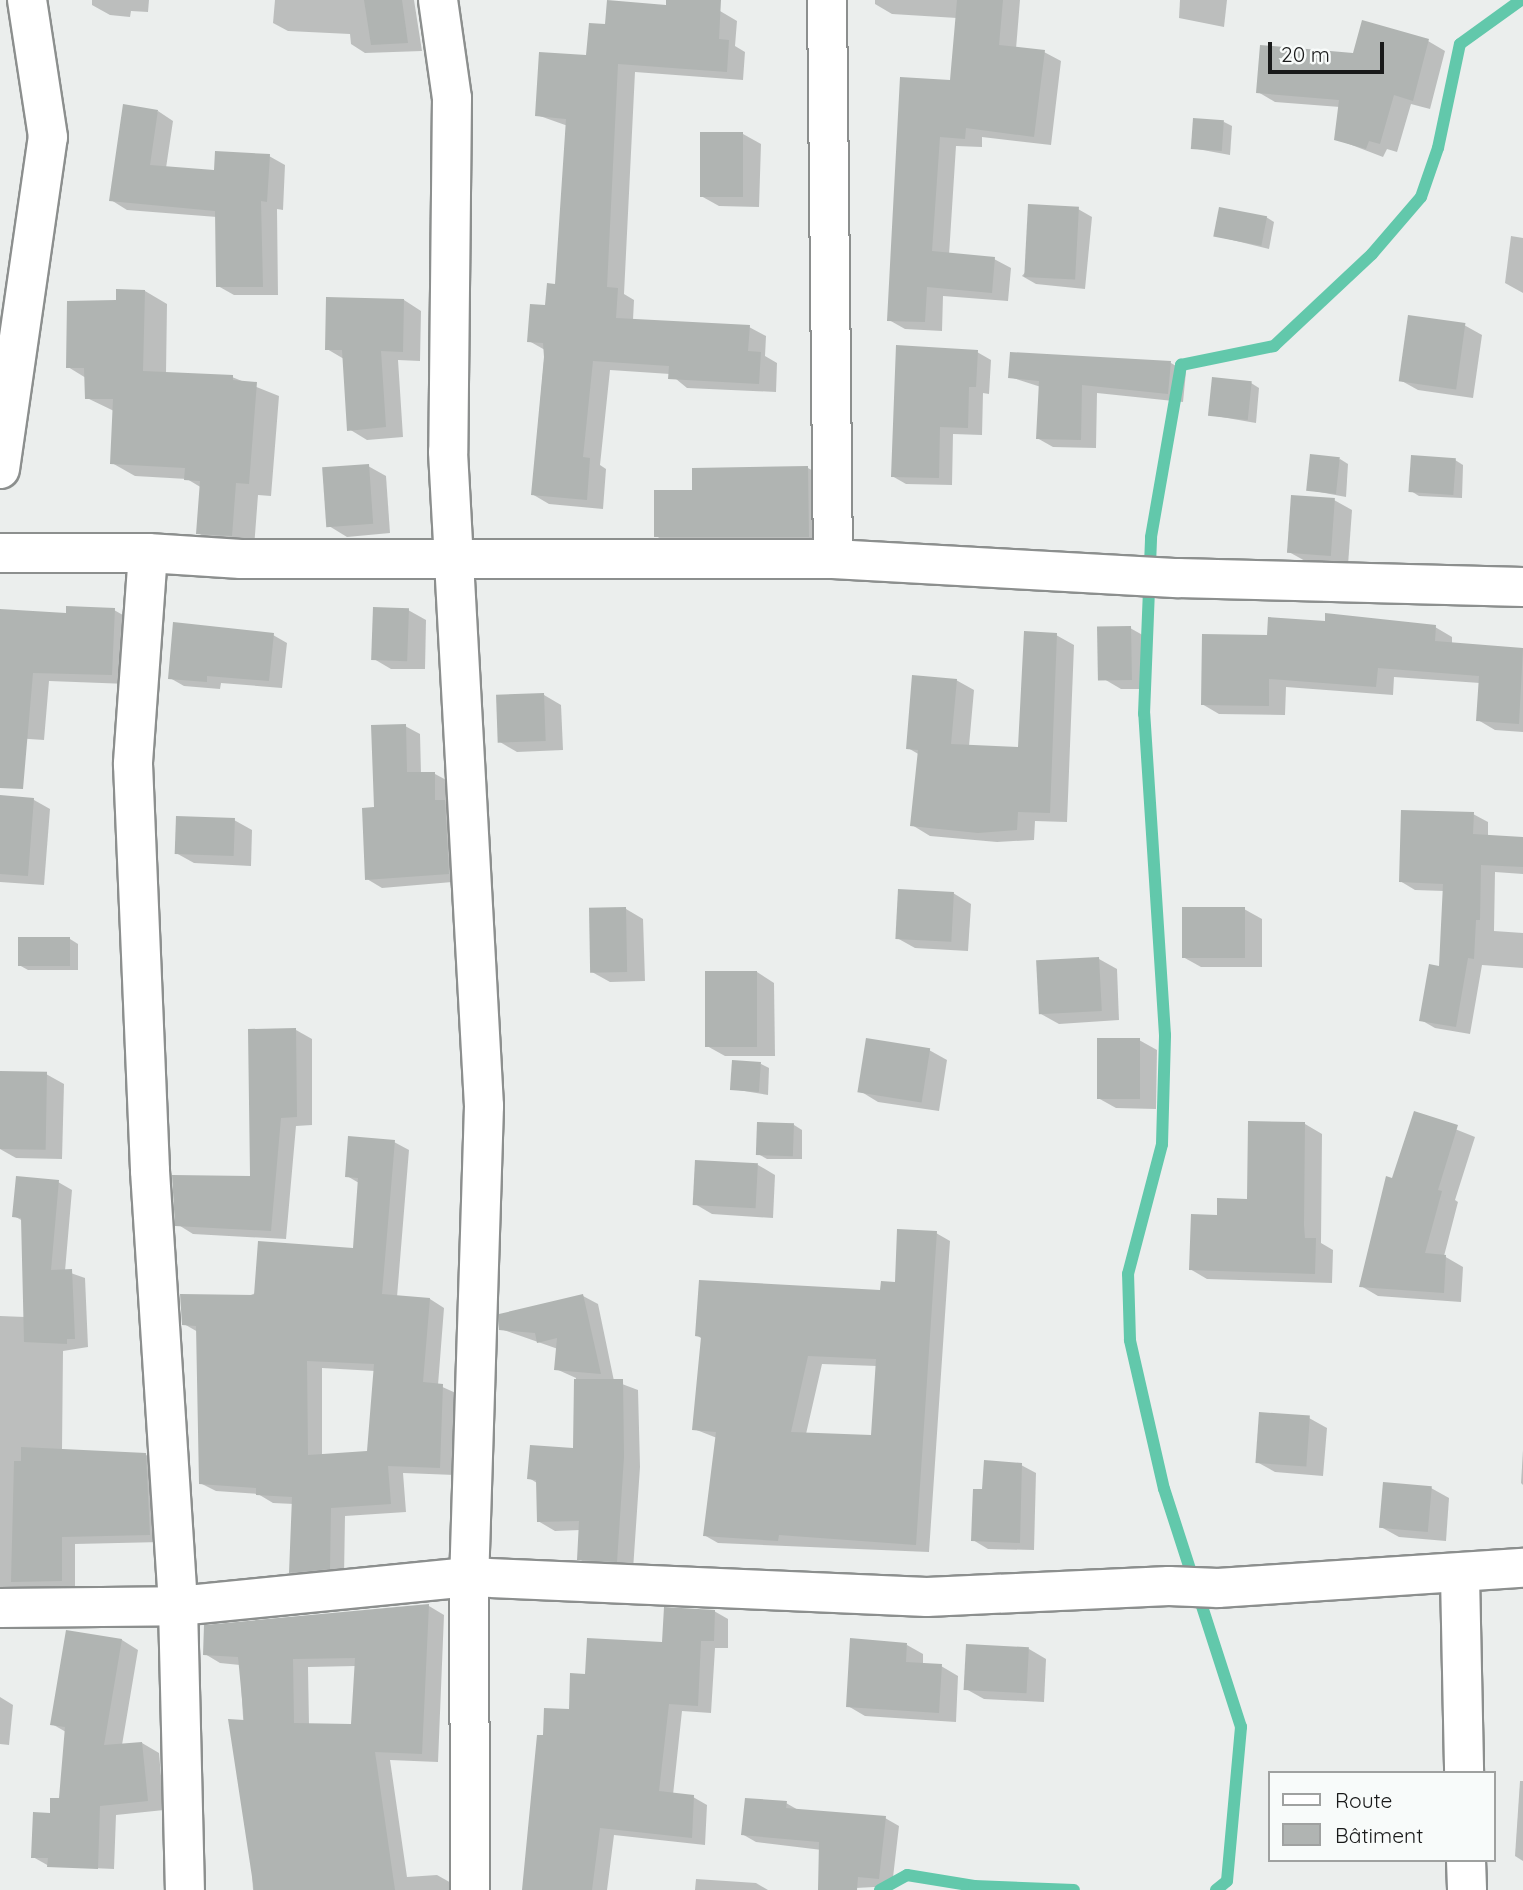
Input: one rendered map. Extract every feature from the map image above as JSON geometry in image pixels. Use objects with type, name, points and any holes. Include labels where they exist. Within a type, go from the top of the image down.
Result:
[{"type":"street","points":[[0,469],[48,137],[27,0]]},
{"type":"street","points":[[438,0],[452,98],[448,452],[484,1106],[470,1577],[470,1890]]},
{"type":"street","points":[[827,0],[833,559]]},
{"type":"street","points":[[0,553],[148,553],[241,559],[452,556],[833,559],[1178,578],[1523,587]]},
{"type":"street","points":[[148,553],[133,764],[150,1171],[178,1606],[185,1890]]},
{"type":"street","points":[[0,1608],[178,1606],[470,1577],[927,1597],[1169,1586],[1218,1588],[1460,1576],[1523,1569]]},
{"type":"street","points":[[1460,1576],[1464,1771]]},
{"type":"street","points":[[1466,1862],[1466,1890]]},
{"type":"building","points":[[364,0],[402,0],[408,43],[371,45]]},
{"type":"building","points":[[607,0],[666,5],[666,0],[721,0],[719,39],[729,40],[727,72],[618,64],[607,287],[618,288],[616,318],[750,325],[748,351],[761,352],[759,384],[668,379],[669,366],[593,361],[583,457],[590,458],[587,500],[531,495],[544,357],[543,343],[527,342],[530,304],[545,305],[547,283],[555,284],[566,119],[535,116],[539,52],[586,55],[589,23],[605,24]]},
{"type":"building","points":[[957,0],[1003,0],[999,45],[1045,50],[1034,137],[966,128],[965,139],[940,137],[932,251],[995,257],[992,293],[927,287],[925,322],[887,321],[900,77],[950,80]]},
{"type":"building","points":[[1362,20],[1429,39],[1413,101],[1394,95],[1380,144],[1369,141],[1366,149],[1334,140],[1339,100],[1256,93],[1260,45],[1353,53]]},
{"type":"building","points":[[123,104],[158,110],[150,165],[214,170],[215,151],[270,154],[267,202],[261,201],[263,287],[216,287],[215,211],[109,201]]},
{"type":"building","points":[[1193,118],[1224,120],[1222,151],[1191,149]]},
{"type":"building","points":[[700,132],[743,132],[743,197],[700,197]]},
{"type":"building","points":[[1028,204],[1079,207],[1075,280],[1024,277]]},
{"type":"building","points":[[1219,207],[1267,216],[1261,246],[1213,236]]},
{"type":"building","points":[[116,289],[145,290],[143,371],[233,375],[233,380],[257,382],[249,484],[236,483],[232,536],[196,534],[200,481],[184,480],[185,468],[110,464],[113,399],[85,399],[84,368],[66,368],[67,301],[116,300]]},
{"type":"building","points":[[326,297],[404,299],[403,352],[381,351],[386,427],[347,431],[342,350],[325,350]]},
{"type":"building","points":[[1408,315],[1465,323],[1456,389],[1399,381]]},
{"type":"building","points":[[896,345],[978,350],[976,387],[969,387],[968,428],[940,427],[939,478],[891,477]]},
{"type":"building","points":[[1010,352],[1171,361],[1168,394],[1082,385],[1081,440],[1036,439],[1039,381],[1008,378]]},
{"type":"building","points":[[1212,377],[1252,381],[1248,420],[1208,416]]},
{"type":"building","points":[[1310,454],[1340,457],[1336,494],[1306,491]]},
{"type":"building","points":[[1411,455],[1456,458],[1453,495],[1408,492]]},
{"type":"building","points":[[369,464],[373,524],[326,527],[322,467]]},
{"type":"building","points":[[808,466],[809,537],[654,537],[654,490],[692,490],[692,468]]},
{"type":"building","points":[[1291,495],[1335,498],[1331,556],[1287,553]]},
{"type":"building","points":[[66,606],[115,608],[112,675],[33,673],[23,789],[0,788],[0,609],[66,613]]},
{"type":"building","points":[[373,607],[409,608],[407,661],[371,660]]},
{"type":"building","points":[[1325,613],[1436,625],[1435,641],[1523,648],[1519,724],[1476,721],[1479,676],[1378,668],[1376,687],[1269,679],[1269,706],[1201,705],[1202,634],[1267,635],[1268,617],[1325,621]]},
{"type":"building","points":[[173,622],[274,633],[269,681],[207,676],[207,682],[168,679]]},
{"type":"building","points":[[1131,626],[1132,680],[1098,681],[1097,627]]},
{"type":"building","points":[[1024,631],[1057,633],[1050,813],[1018,812],[1017,830],[978,833],[910,826],[918,750],[906,749],[912,675],[957,679],[951,744],[1018,747]]},
{"type":"building","points":[[544,693],[546,741],[498,743],[496,695]]},
{"type":"building","points":[[406,724],[407,772],[435,772],[435,800],[445,800],[449,874],[365,880],[362,808],[374,807],[371,725]]},
{"type":"building","points":[[0,795],[34,798],[28,876],[0,874]]},
{"type":"building","points":[[1401,810],[1474,812],[1473,834],[1523,837],[1523,867],[1481,865],[1480,920],[1476,920],[1474,959],[1468,958],[1456,1027],[1419,1021],[1429,964],[1439,966],[1443,884],[1399,882]]},
{"type":"building","points":[[176,816],[235,818],[234,856],[175,854]]},
{"type":"building","points":[[898,889],[954,892],[951,942],[895,939]]},
{"type":"building","points":[[626,907],[627,972],[590,973],[589,908]]},
{"type":"building","points":[[1182,907],[1245,907],[1245,958],[1182,958]]},
{"type":"building","points":[[18,937],[70,937],[70,966],[18,966]]},
{"type":"building","points":[[1099,957],[1102,1011],[1039,1014],[1036,960]]},
{"type":"building","points":[[705,971],[757,971],[757,1047],[705,1047]]},
{"type":"building","points":[[296,1028],[297,1117],[281,1118],[271,1231],[175,1226],[172,1175],[250,1176],[248,1029]]},
{"type":"building","points":[[866,1038],[930,1048],[922,1102],[857,1092]]},
{"type":"building","points":[[1097,1038],[1140,1038],[1140,1099],[1097,1099]]},
{"type":"building","points":[[732,1060],[761,1062],[759,1092],[730,1090]]},
{"type":"building","points":[[0,1071],[47,1072],[46,1150],[0,1149]]},
{"type":"building","points":[[1414,1111],[1458,1125],[1438,1190],[1442,1191],[1425,1253],[1446,1255],[1444,1293],[1359,1287],[1386,1176],[1392,1178]]},
{"type":"building","points":[[1248,1121],[1305,1122],[1304,1225],[1305,1238],[1316,1238],[1315,1274],[1189,1270],[1191,1214],[1217,1215],[1217,1198],[1247,1199]]},
{"type":"building","points":[[757,1122],[794,1123],[793,1156],[756,1155]]},
{"type":"building","points":[[348,1136],[395,1140],[382,1294],[430,1298],[423,1382],[443,1384],[440,1468],[388,1466],[391,1504],[331,1508],[330,1569],[289,1573],[292,1497],[256,1495],[256,1488],[199,1484],[196,1326],[182,1325],[180,1294],[254,1295],[258,1241],[353,1248],[358,1178],[345,1177]],"holes":[[[307,1361],[374,1364],[367,1451],[308,1455]]]},
{"type":"building","points":[[695,1160],[758,1163],[756,1208],[693,1205]]},
{"type":"building","points":[[16,1176],[59,1180],[51,1270],[72,1269],[75,1339],[67,1339],[67,1344],[24,1342],[21,1218],[12,1217]]},
{"type":"building","points":[[897,1229],[937,1231],[916,1545],[779,1535],[778,1541],[703,1536],[716,1432],[692,1430],[701,1337],[695,1336],[699,1280],[880,1290],[881,1281],[895,1282]],"holes":[[[808,1356],[876,1359],[871,1435],[791,1432]]]},
{"type":"building","points":[[583,1294],[601,1374],[554,1370],[557,1338],[537,1343],[535,1333],[499,1330],[499,1314]]},
{"type":"building","points":[[574,1379],[623,1379],[624,1457],[617,1562],[577,1560],[579,1521],[537,1522],[536,1480],[527,1479],[530,1445],[573,1448]]},
{"type":"building","points":[[1259,1412],[1310,1416],[1306,1466],[1255,1463]]},
{"type":"building","points":[[21,1447],[146,1453],[150,1535],[62,1537],[62,1581],[11,1582],[14,1461],[21,1461]]},
{"type":"building","points":[[984,1460],[1022,1463],[1020,1543],[971,1541],[973,1489],[982,1489]]},
{"type":"building","points":[[1383,1482],[1432,1486],[1428,1532],[1379,1528]]},
{"type":"building","points":[[429,1604],[422,1754],[375,1752],[395,1890],[254,1890],[228,1719],[244,1720],[238,1657],[203,1655],[204,1625]],"holes":[[[355,1658],[351,1724],[294,1723],[293,1659]]]},
{"type":"building","points":[[664,1607],[715,1610],[714,1641],[701,1641],[698,1706],[669,1704],[659,1791],[694,1795],[692,1838],[600,1828],[592,1890],[522,1890],[537,1735],[543,1735],[544,1708],[569,1709],[570,1673],[585,1674],[587,1638],[662,1642]]},
{"type":"building","points":[[66,1630],[122,1639],[104,1745],[142,1742],[148,1801],[100,1806],[98,1869],[47,1867],[48,1858],[31,1858],[33,1812],[50,1813],[50,1798],[59,1798],[65,1727],[50,1725]]},
{"type":"building","points":[[850,1638],[907,1643],[906,1662],[942,1664],[939,1713],[846,1707]]},
{"type":"building","points":[[966,1644],[1029,1647],[1027,1693],[964,1690]]},
{"type":"building","points":[[745,1798],[787,1801],[786,1808],[886,1816],[879,1879],[858,1877],[857,1890],[818,1890],[819,1842],[741,1835]]},
{"type":"waterway","points":[[1216,1890],[1227,1881],[1241,1727],[1164,1489],[1130,1340],[1128,1274],[1162,1144],[1165,1035],[1144,714],[1151,537],[1181,365],[1274,346],[1372,254],[1421,197],[1438,148],[1460,44],[1521,0]]},
{"type":"waterway","points":[[880,1890],[907,1875],[974,1886],[1074,1890]]}]
